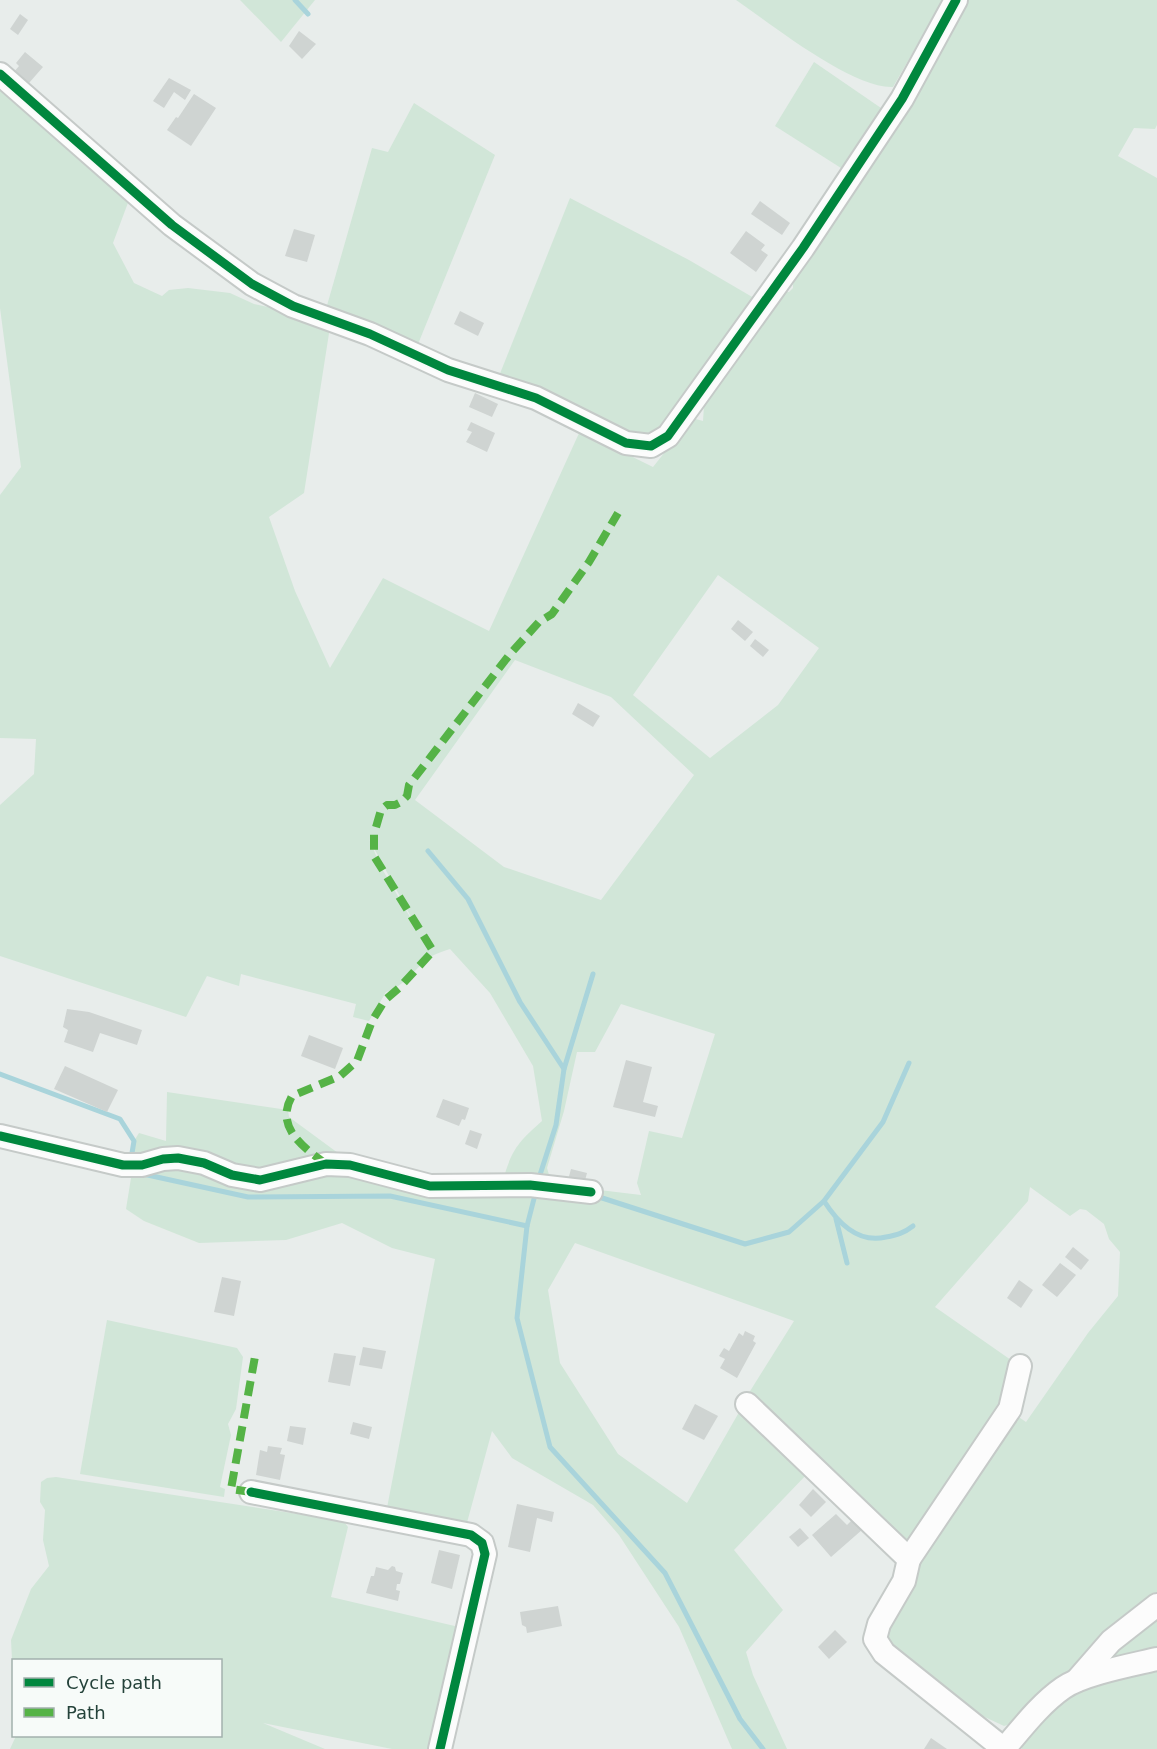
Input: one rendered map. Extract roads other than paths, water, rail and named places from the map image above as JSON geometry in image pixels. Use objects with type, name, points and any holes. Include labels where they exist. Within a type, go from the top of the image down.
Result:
[{"type":"street","points":[[0,74],[172,225],[252,284],[293,306],[370,334],[448,370],[536,398],[626,443],[651,446],[668,436],[803,248],[902,99],[956,0]]},
{"type":"street","points":[[0,1136],[132,1165],[178,1158],[204,1163],[232,1175],[260,1180],[327,1164],[350,1165],[430,1186],[537,1186],[591,1192]]},
{"type":"street","points":[[1020,1366],[1010,1409],[909,1559],[904,1581],[879,1624],[875,1639],[884,1653],[1004,1749],[1040,1708],[1064,1687],[1104,1672],[1157,1659]]},
{"type":"street","points":[[747,1404],[909,1559]]},
{"type":"street","points":[[251,1492],[471,1535],[482,1543],[485,1554],[440,1749]]},
{"type":"street","points":[[1074,1683],[1111,1641],[1157,1605]]},
{"type":"waterway","points":[[295,0],[308,14]]},
{"type":"waterway","points":[[428,851],[468,899],[520,1002],[564,1069],[556,1125],[538,1181]]},
{"type":"waterway","points":[[564,1069],[593,974]]},
{"type":"waterway","points":[[596,1196],[745,1244],[789,1232],[824,1201],[883,1122],[909,1063]]},
{"type":"waterway","points":[[0,1074],[120,1119],[134,1141],[131,1159]]},
{"type":"waterway","points":[[143,1174],[248,1197],[390,1196],[527,1226],[536,1191]]},
{"type":"waterway","points":[[824,1201],[842,1224],[866,1237],[894,1235],[913,1226]]},
{"type":"waterway","points":[[836,1219],[847,1263]]},
{"type":"waterway","points":[[527,1226],[517,1318],[550,1447],[665,1573],[740,1719],[763,1749]]}]
